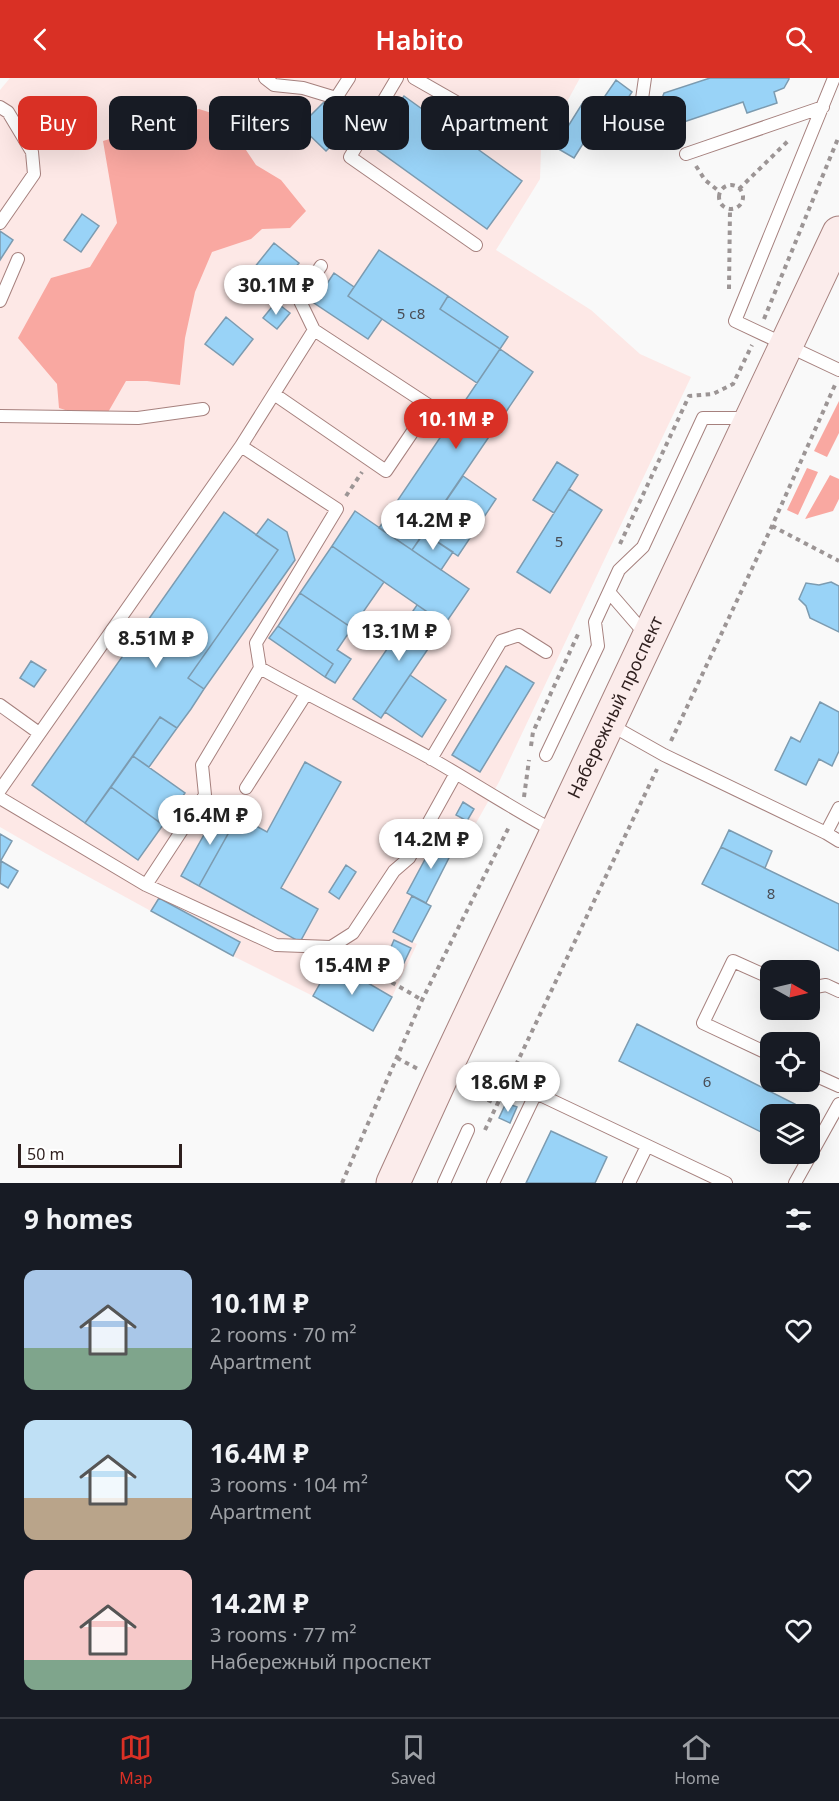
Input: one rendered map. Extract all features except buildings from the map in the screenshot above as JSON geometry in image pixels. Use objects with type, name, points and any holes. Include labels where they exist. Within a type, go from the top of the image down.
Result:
[{"type":"main road","name":"Набережный проспект","points":[[393,1183],[839,233]]},
{"type":"lane","points":[[265,78],[274,85],[303,88],[329,96]]},
{"type":"lane","points":[[337,96],[349,78]]},
{"type":"lane","points":[[386,96],[397,78]]},
{"type":"lane","points":[[414,78],[445,96]]},
{"type":"lane","points":[[642,96],[645,78]]},
{"type":"lane","points":[[834,78],[735,321],[839,370]]},
{"type":"lane","points":[[0,107],[8,112],[32,152],[34,174],[0,223]]},
{"type":"lane","points":[[686,154],[824,107]]},
{"type":"lane","points":[[354,150],[350,157],[476,245]]},
{"type":"lane","points":[[0,301],[18,259]]},
{"type":"lane","points":[[274,394],[386,471],[430,406],[314,330],[299,299],[321,266]]},
{"type":"lane","points":[[0,790],[241,446],[314,330]]},
{"type":"lane","points":[[0,416],[138,418],[203,409]]},
{"type":"lane","points":[[546,755],[598,646],[595,622],[619,570],[643,547],[703,418],[753,418]]},
{"type":"lane","points":[[146,885],[205,795],[202,765],[260,668],[256,643],[337,509],[241,446]]},
{"type":"lane","points":[[609,592],[649,638]]},
{"type":"lane","points":[[430,759],[501,641],[519,635],[546,652]]},
{"type":"lane","points":[[260,668],[430,759],[557,833]]},
{"type":"lane","points":[[246,788],[306,694]]},
{"type":"lane","points":[[0,705],[39,733]]},
{"type":"lane","points":[[608,723],[664,754],[839,841]]},
{"type":"lane","points":[[0,798],[146,885],[276,945],[332,947],[353,933],[394,871],[409,858],[455,775]]},
{"type":"lane","points":[[826,833],[839,808]]},
{"type":"lane","points":[[760,973],[733,962],[703,1023],[760,1050]]},
{"type":"lane","points":[[820,986],[826,985],[839,991]]},
{"type":"lane","points":[[820,1077],[839,1086]]},
{"type":"lane","points":[[493,1183],[536,1093],[726,1183]]},
{"type":"lane","points":[[795,1183],[839,1104]]},
{"type":"lane","points":[[444,1183],[468,1130]]},
{"type":"lane","points":[[629,1183],[647,1146]]},
{"type":"path","points":[[739,189],[824,107]]},
{"type":"path","points":[[727,185],[736,185],[739,189],[743,193],[743,202],[735,209],[726,209],[719,201],[720,192],[727,185]]},
{"type":"path","points":[[730,209],[729,318],[735,321]]},
{"type":"path","points":[[483,1133],[772,526],[839,378]]},
{"type":"path","points":[[772,526],[839,561]]},
{"type":"path","points":[[332,947],[422,1000]]},
{"type":"shaded area","points":[[10,78],[580,78],[569,98],[569,96],[421,96],[421,150],[541,150],[540,179],[496,250],[591,310],[640,354],[691,377],[499,782],[461,850],[437,837],[407,893],[412,896],[393,932],[417,944],[373,1031],[313,996],[233,956],[0,827],[0,90]]},
{"type":"shaded area","points":[[197,109],[209,112],[209,150],[246,150],[256,165],[281,180],[306,211],[290,228],[262,229],[251,239],[212,252],[195,292],[185,338],[180,385],[126,381],[107,414],[84,416],[59,408],[57,384],[18,338],[51,278],[90,267],[117,223],[103,141],[109,139],[109,150],[197,150]]},
{"type":"shaded area","points":[[839,401],[839,433],[827,457],[814,451]]},
{"type":"shaded area","points":[[807,468],[818,472],[798,515],[787,510]]},
{"type":"shaded area","points":[[830,475],[839,479],[839,499],[833,511],[805,519]]}]
